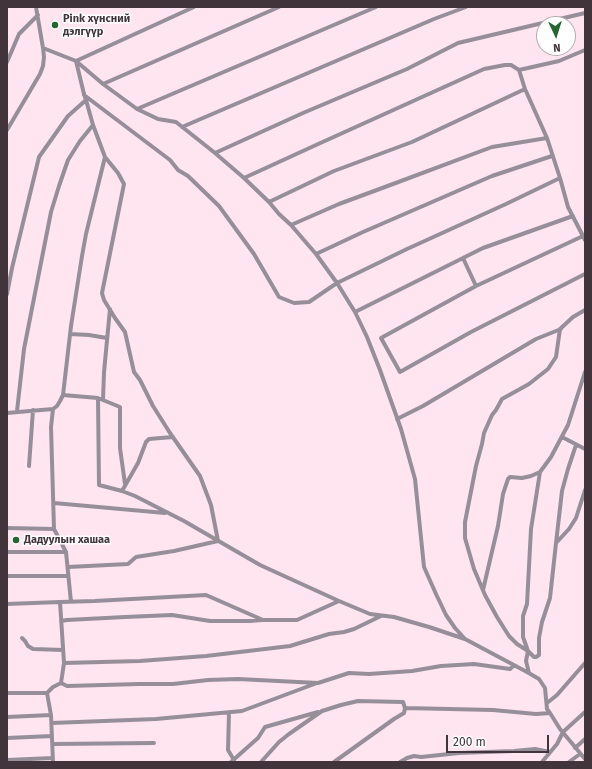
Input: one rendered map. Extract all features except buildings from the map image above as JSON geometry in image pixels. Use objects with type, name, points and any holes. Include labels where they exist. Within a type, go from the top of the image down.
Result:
[{"type":"street","points":[[7,130],[40,74],[43,66],[43,48],[36,7]]},
{"type":"street","points":[[76,61],[194,7]]},
{"type":"street","points":[[103,84],[279,7]]},
{"type":"street","points":[[137,109],[376,7]]},
{"type":"street","points":[[182,127],[434,19],[466,7]]},
{"type":"street","points":[[215,153],[303,113],[407,69],[458,43],[585,13]]},
{"type":"street","points":[[7,62],[19,34],[38,15]]},
{"type":"street","points":[[43,48],[76,61],[103,84],[137,109],[158,119],[176,122],[215,153],[270,202],[279,214],[316,254],[337,283],[355,312],[380,370],[397,419],[415,479],[424,566],[446,615],[465,639]]},
{"type":"street","points":[[244,178],[484,69],[511,65],[520,70],[559,61],[585,50]]},
{"type":"street","points":[[76,61],[93,125],[105,156],[118,173],[124,184],[102,293],[104,300],[125,332],[134,372],[140,380],[153,406],[200,476],[211,505],[218,541]]},
{"type":"street","points":[[520,70],[525,89],[546,138],[568,207],[584,238],[476,286],[380,338],[400,372],[472,332],[585,274]]},
{"type":"street","points":[[270,202],[334,171],[412,142],[525,89]]},
{"type":"street","points":[[84,94],[170,160],[178,170],[188,176],[219,206],[254,254],[279,297],[294,303],[309,302],[337,283],[407,248],[560,178]]},
{"type":"street","points":[[7,294],[39,157],[68,116],[86,100]]},
{"type":"street","points":[[17,411],[24,349],[51,212],[68,160],[80,141],[93,125]]},
{"type":"street","points":[[291,226],[339,204],[492,147],[546,138]]},
{"type":"street","points":[[7,413],[53,409],[60,401],[86,234],[105,156]]},
{"type":"street","points":[[316,254],[492,176],[552,156]]},
{"type":"street","points":[[355,312],[483,248],[573,216]]},
{"type":"street","points":[[462,258],[476,286]]},
{"type":"street","points":[[103,400],[110,309]]},
{"type":"street","points":[[397,419],[536,339],[561,329],[573,317],[585,310]]},
{"type":"street","points":[[561,329],[556,357],[548,369],[529,384],[502,399],[492,415],[484,434],[465,522],[465,538],[474,569],[483,591],[509,636],[534,657],[539,655],[539,638],[542,622],[550,598],[562,491],[576,445]]},
{"type":"street","points":[[70,334],[107,338]]},
{"type":"street","points":[[530,673],[526,661],[528,651],[523,637],[523,616],[527,604],[531,529],[540,472],[551,457],[568,424],[585,372]]},
{"type":"street","points":[[62,395],[98,398],[120,407],[120,448],[125,484]]},
{"type":"street","points":[[98,398],[98,485],[135,496],[260,565],[338,601],[370,614],[394,617],[465,639],[530,673],[539,679],[545,688],[547,709],[562,732],[585,759]]},
{"type":"street","points":[[53,409],[51,428],[54,528],[66,552],[71,602]]},
{"type":"street","points":[[29,466],[33,410]]},
{"type":"street","points":[[122,491],[138,464],[146,442],[149,439],[173,437]]},
{"type":"street","points":[[562,437],[585,449]]},
{"type":"street","points":[[483,591],[497,530],[503,494],[508,479],[510,477],[522,478],[540,472]]},
{"type":"street","points":[[556,544],[576,518],[585,490]]},
{"type":"street","points":[[54,503],[168,513]]},
{"type":"street","points":[[7,528],[54,528]]},
{"type":"street","points":[[68,567],[128,564],[136,557],[174,551],[218,541]]},
{"type":"street","points":[[7,552],[66,552]]},
{"type":"street","points":[[7,576],[68,576]]},
{"type":"street","points":[[7,604],[206,595],[263,620]]},
{"type":"street","points":[[61,621],[172,615],[210,621],[297,620],[338,601]]},
{"type":"street","points":[[60,602],[64,663],[61,683]]},
{"type":"street","points":[[64,663],[140,661],[206,656],[290,646],[329,634],[354,629],[383,616]]},
{"type":"street","points":[[22,638],[28,646],[33,649],[63,650]]},
{"type":"street","points":[[547,703],[557,695],[585,663]]},
{"type":"street","points":[[52,723],[156,719],[242,712],[318,683],[349,674],[412,671],[441,666],[474,664],[510,669],[514,665]]},
{"type":"street","points":[[61,683],[66,686],[173,684],[208,680],[238,679],[318,683]]},
{"type":"street","points":[[7,692],[47,693],[53,687],[61,683]]},
{"type":"street","points":[[7,760],[53,760],[52,723],[47,693]]},
{"type":"street","points":[[229,713],[228,750],[233,761],[258,738],[265,727],[358,701],[403,702],[405,708],[404,714],[394,719],[334,762]]},
{"type":"street","points":[[405,708],[493,710],[536,714],[550,713]]},
{"type":"street","points":[[261,762],[279,742],[322,711]]},
{"type":"street","points":[[542,762],[557,744],[562,732],[585,712]]},
{"type":"street","points":[[7,717],[51,715]]},
{"type":"street","points":[[7,738],[52,736]]},
{"type":"street","points":[[575,748],[585,739]]},
{"type":"street","points":[[53,744],[154,743]]},
{"type":"street","points":[[400,762],[414,756],[421,757],[459,753],[536,749],[550,752]]},
{"type":"street","points":[[569,762],[580,754]]},
{"type":"place","name":"Pink хүнсний дэлгүүр","points":[[55,25]]},
{"type":"place","name":"Дадуулын хашаа","points":[[16,540]]}]
